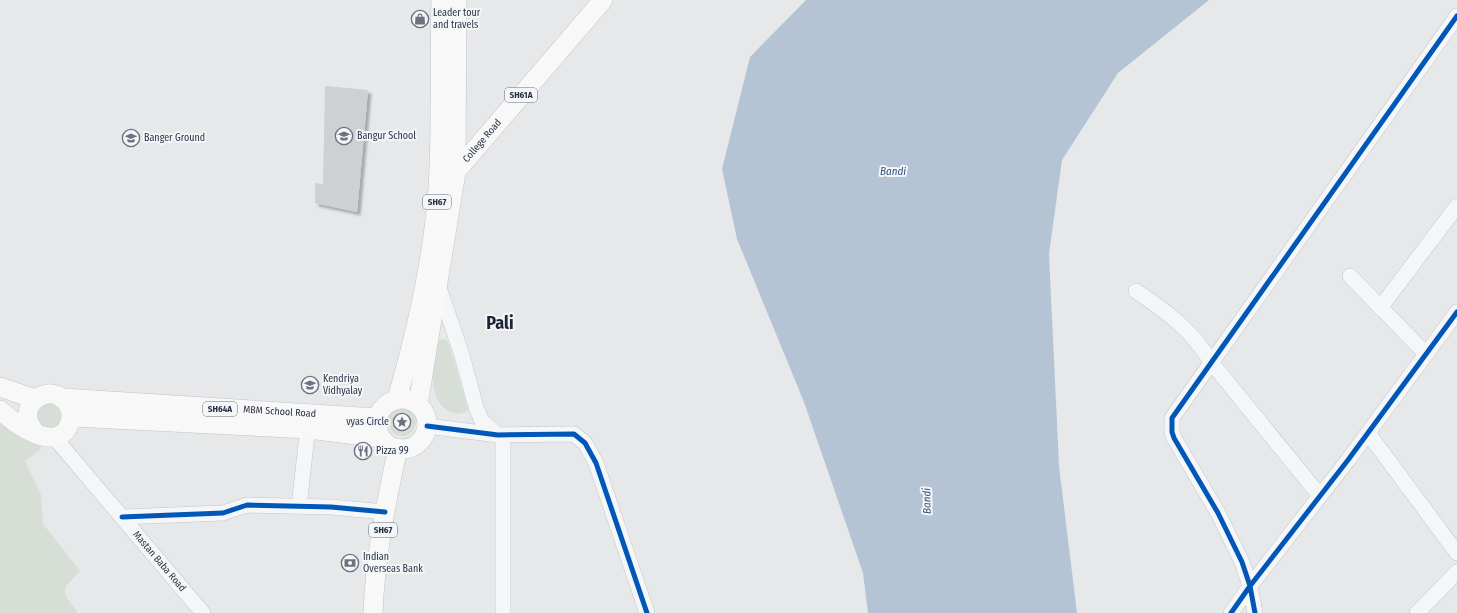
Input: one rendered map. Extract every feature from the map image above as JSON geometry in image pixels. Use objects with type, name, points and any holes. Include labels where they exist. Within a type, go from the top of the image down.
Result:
[{"type":"main road","name":"SH67","points":[[397,399],[413,343],[426,278],[438,189],[441,0]]},
{"type":"main road","name":"SH67","points":[[418,405],[456,172],[456,0]]},
{"type":"main road","name":"College Road","points":[[438,189],[456,172],[603,0]]},
{"type":"main road","name":"SH64A","points":[[0,387],[35,399],[49,394],[63,398]]},
{"type":"main road","points":[[0,410],[10,420],[47,438],[54,438],[66,430],[72,417],[68,403],[63,398]]},
{"type":"main road","name":"MBM School Road","points":[[63,398],[309,422],[381,438]]},
{"type":"main road","points":[[35,399],[31,404],[27,416],[30,428],[35,432]]},
{"type":"main road","points":[[397,399],[412,400],[424,411],[427,426],[422,438],[412,447],[398,448],[392,446],[381,438],[378,432],[377,418],[384,406],[397,399]]},
{"type":"main road","name":"MBM School Road","points":[[72,417],[309,422],[377,418]]},
{"type":"main road","name":"SH67","points":[[373,613],[374,591],[385,512],[398,448]]},
{"type":"street","points":[[1255,613],[1250,586],[1242,562],[1218,513],[1172,432],[1172,418],[1457,16]]},
{"type":"street","points":[[1380,308],[1457,206]]},
{"type":"street","points":[[1350,276],[1426,354]]},
{"type":"street","points":[[438,285],[461,352],[476,407],[482,421],[500,435]]},
{"type":"street","points":[[1136,291],[1170,314],[1190,332],[1202,346],[1211,362],[1320,496]]},
{"type":"street","points":[[1231,613],[1250,586],[1368,433],[1457,312]]},
{"type":"street","points":[[299,506],[309,422]]},
{"type":"street","points":[[427,426],[500,435],[574,434],[586,442],[596,463],[647,613]]},
{"type":"street","points":[[1368,433],[1457,553]]},
{"type":"street","points":[[500,435],[503,613]]},
{"type":"street","name":"Mastan Baba Road","points":[[54,438],[203,613]]},
{"type":"street","points":[[122,517],[223,513],[247,505],[331,507],[385,512]]},
{"type":"street","points":[[1418,613],[1457,572]]},
{"type":"shaded area","points":[[446,339],[450,347],[468,410],[460,414],[451,412],[443,406],[437,399],[434,390],[433,370],[435,341]]},
{"type":"shaded area","points":[[50,403],[58,408],[61,419],[53,428],[39,426],[35,414],[43,404]]},
{"type":"shaded area","points":[[0,407],[42,448],[25,461],[41,495],[43,524],[80,571],[66,586],[65,595],[78,613],[0,613]]},
{"type":"shaded area","points":[[402,408],[408,409],[412,412],[415,416],[415,428],[412,432],[408,435],[402,436],[396,435],[392,432],[389,428],[388,422],[389,416],[392,412],[396,409]]},
{"type":"water","name":"Bandi","points":[[806,0],[1209,0],[1118,73],[1062,160],[1049,254],[1059,466],[1077,613],[868,613],[863,573],[804,402],[737,239],[722,169],[750,57]]},
{"type":"building","name":"Bangur School","points":[[325,86],[368,90],[357,212],[315,203],[315,183],[323,184]]},
{"type":"cycle path","points":[[1255,613],[1250,586],[1242,562],[1218,513],[1174,438],[1172,432],[1172,418],[1457,16]]},
{"type":"cycle path","points":[[1231,613],[1250,586],[1348,460],[1457,312]]},
{"type":"cycle path","points":[[427,426],[498,435],[574,434],[585,443],[596,463],[647,613]]},
{"type":"cycle path","points":[[122,517],[223,513],[247,505],[331,507],[385,512]]},
{"type":"place","name":"Leader tour and travels","points":[[420,19]]},
{"type":"place","name":"Bangur School","points":[[344,136]]},
{"type":"place","name":"Banger Ground","points":[[131,138]]},
{"type":"place","name":"Kendriya Vidhyalay","points":[[310,385]]},
{"type":"place","name":"vyas Circle","points":[[402,422]]},
{"type":"place","name":"Pizza 99","points":[[363,451]]},
{"type":"place","name":"Indian Overseas Bank","points":[[350,563]]},
{"type":"district","name":"Pali","points":[[500,323]]}]
